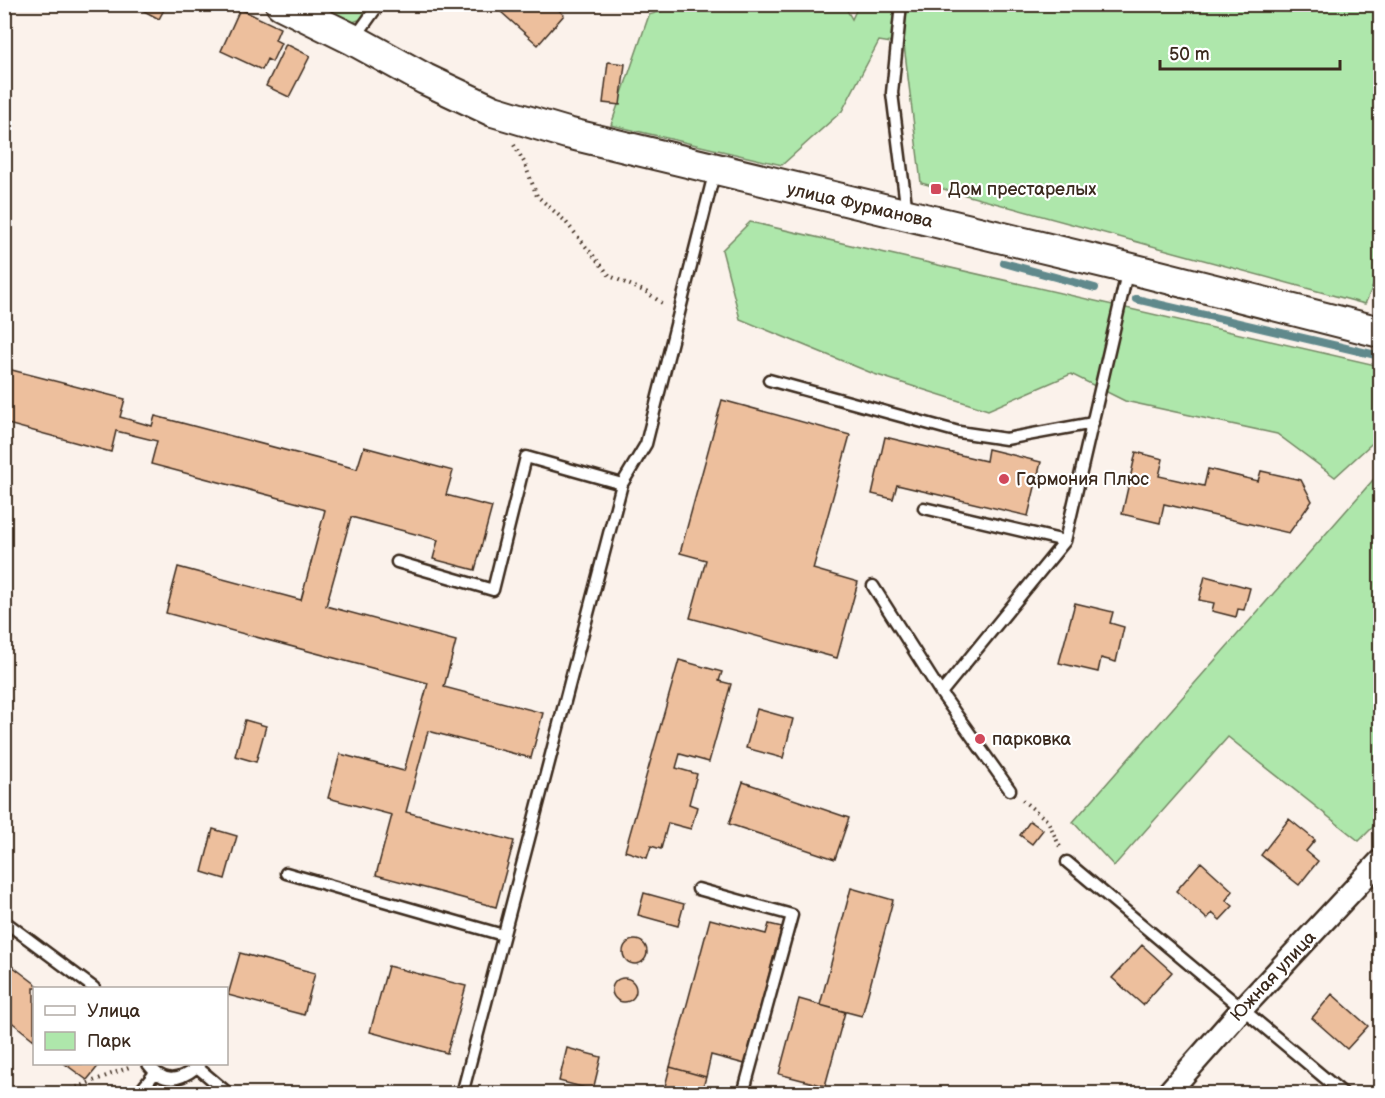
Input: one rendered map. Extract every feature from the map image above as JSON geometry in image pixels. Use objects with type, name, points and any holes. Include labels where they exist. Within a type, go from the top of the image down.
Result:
[{"type":"main road","name":"улица Фурманова","points":[[281,4],[425,79],[493,111],[567,133],[715,170],[1128,268],[1380,332]]},
{"type":"street","name":"Южная улица","points":[[1167,1094],[1242,1009],[1380,861]]},
{"type":"lane","points":[[354,40],[380,4]]},
{"type":"lane","points":[[901,4],[892,93],[907,216]]},
{"type":"lane","points":[[462,1094],[622,484],[646,444],[715,170]]},
{"type":"lane","points":[[941,693],[1065,541],[1128,268]]},
{"type":"lane","points":[[769,380],[959,432],[1006,439],[1093,423]]},
{"type":"lane","points":[[397,562],[493,590],[526,457],[622,484]]},
{"type":"lane","points":[[924,508],[1065,541]]},
{"type":"lane","points":[[873,586],[941,693],[1010,790]]},
{"type":"lane","points":[[1067,862],[1344,1094]]},
{"type":"lane","points":[[286,873],[503,935]]},
{"type":"lane","points":[[698,889],[792,915],[744,1094]]},
{"type":"lane","points":[[4,921],[93,987]]},
{"type":"lane","points":[[149,1065],[155,1073],[170,1079],[185,1077],[198,1065],[229,1094]]},
{"type":"lane","points":[[138,1094],[155,1073]]},
{"type":"path","points":[[493,111],[524,162],[537,196],[565,221],[610,276],[646,292],[679,315]]},
{"type":"path","points":[[1010,790],[1048,821],[1067,862]]},
{"type":"path","points":[[60,1094],[136,1065]]},
{"type":"green space","points":[[859,4],[1380,5],[1380,270],[1365,304],[921,183],[904,45],[879,41],[842,111],[782,165],[611,125],[649,15],[690,5],[731,11],[735,5],[844,5],[852,19]]},
{"type":"green space","points":[[305,5],[375,5],[367,17],[345,25]]},
{"type":"green space","points":[[750,222],[1380,366],[1380,436],[1335,477],[1277,434],[1125,401],[1071,374],[988,410],[874,374],[740,319],[722,250]]},
{"type":"green space","points":[[1380,472],[1380,820],[1359,841],[1228,737],[1114,866],[1073,822]]},
{"type":"building","points":[[131,4],[167,4],[159,19]]},
{"type":"building","points":[[507,4],[552,4],[564,15],[538,45],[501,12]]},
{"type":"building","points":[[240,9],[280,28],[275,40],[281,43],[272,62],[267,59],[262,70],[221,51]]},
{"type":"building","points":[[286,44],[310,56],[289,97],[266,86]]},
{"type":"building","points":[[608,62],[625,64],[620,105],[603,103]]},
{"type":"building","points":[[4,368],[125,399],[120,417],[152,426],[155,416],[357,469],[364,447],[453,471],[446,495],[492,507],[475,570],[433,559],[438,540],[351,517],[326,606],[456,641],[444,687],[543,713],[531,758],[428,731],[406,812],[514,841],[496,907],[376,875],[392,815],[328,798],[340,754],[404,771],[428,683],[166,613],[178,567],[301,600],[325,510],[151,464],[157,441],[116,431],[111,452],[4,423]]},
{"type":"building","points":[[722,400],[850,435],[813,569],[858,582],[837,658],[690,618],[706,560],[680,553]]},
{"type":"building","points":[[885,437],[986,461],[988,449],[1041,462],[1028,516],[897,485],[893,499],[872,494]]},
{"type":"building","points":[[1136,452],[1163,459],[1159,476],[1204,486],[1208,469],[1258,481],[1261,471],[1301,480],[1312,501],[1289,533],[1164,504],[1160,523],[1122,514]]},
{"type":"building","points":[[1205,576],[1250,588],[1244,610],[1238,609],[1236,617],[1212,611],[1214,603],[1199,600]]},
{"type":"building","points":[[1075,603],[1113,612],[1110,623],[1124,627],[1116,662],[1101,658],[1098,672],[1059,663]]},
{"type":"building","points":[[679,660],[722,672],[719,681],[731,684],[709,762],[680,754],[676,768],[697,774],[689,804],[697,807],[691,829],[668,823],[661,849],[651,846],[647,858],[625,851]]},
{"type":"building","points":[[757,709],[793,719],[783,758],[746,748]]},
{"type":"building","points":[[245,720],[266,726],[256,762],[235,756]]},
{"type":"building","points":[[743,782],[849,818],[835,859],[729,824]]},
{"type":"building","points":[[1289,819],[1315,840],[1306,851],[1318,861],[1299,885],[1261,855]]},
{"type":"building","points":[[1030,821],[1043,830],[1032,844],[1020,835]]},
{"type":"building","points":[[213,829],[237,836],[225,879],[202,872]]},
{"type":"building","points":[[1201,862],[1233,891],[1226,900],[1233,906],[1220,920],[1212,913],[1207,919],[1176,891]]},
{"type":"building","points":[[851,888],[893,900],[862,1016],[820,1005]]},
{"type":"building","points":[[644,893],[684,904],[678,926],[638,915]]},
{"type":"building","points":[[710,919],[766,934],[769,924],[782,927],[745,1064],[711,1055],[706,1077],[670,1067]]},
{"type":"building","points":[[635,940],[644,943],[647,952],[644,961],[635,964],[626,961],[623,952],[626,943]]},
{"type":"building","points":[[1142,945],[1172,972],[1143,1005],[1112,978]]},
{"type":"building","points":[[240,953],[315,973],[304,1015],[228,995]]},
{"type":"building","points":[[4,960],[40,987],[33,987],[33,1039],[4,1016]]},
{"type":"building","points":[[388,966],[466,986],[447,1053],[370,1032]]},
{"type":"building","points":[[624,978],[633,981],[636,990],[633,999],[624,1002],[615,999],[612,990],[615,981]]},
{"type":"building","points":[[1332,994],[1368,1026],[1347,1049],[1312,1018]]},
{"type":"building","points":[[799,999],[845,1012],[825,1086],[779,1074]]},
{"type":"building","points":[[567,1048],[601,1057],[593,1090],[559,1081]]},
{"type":"building","points":[[66,1065],[99,1065],[87,1080]]},
{"type":"building","points":[[670,1067],[706,1077],[701,1094],[663,1094]]},
{"type":"waterway","points":[[1004,263],[1095,288]]},
{"type":"waterway","points":[[1136,299],[1380,356]]},
{"type":"place","name":"Дом престарелых","points":[[936,189]]},
{"type":"place","name":"Гармония Плюс","points":[[1004,479]]},
{"type":"place","name":"парковка","points":[[980,739]]}]
